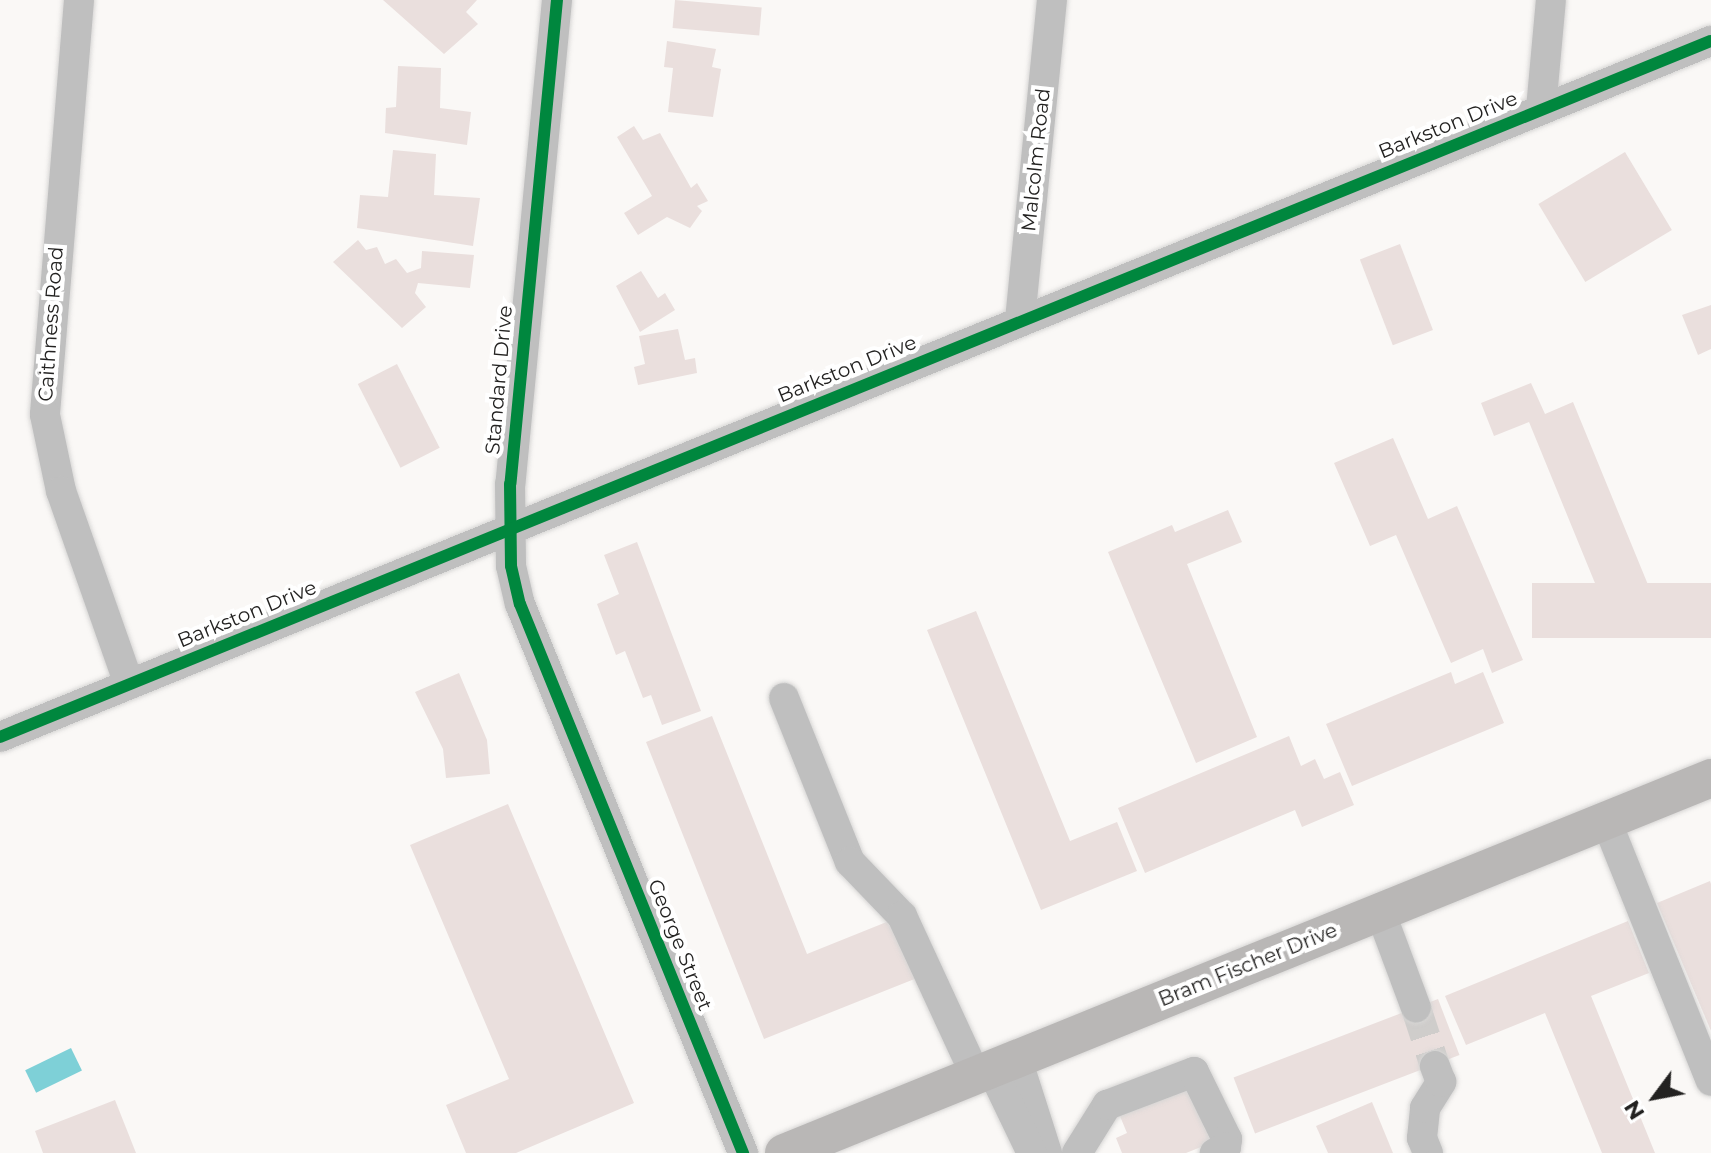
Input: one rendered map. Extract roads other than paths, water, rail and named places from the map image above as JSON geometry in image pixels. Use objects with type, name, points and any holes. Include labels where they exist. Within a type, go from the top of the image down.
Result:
[{"type":"main road","name":"Bram Fischer Drive","points":[[784,1153],[1711,778]]},
{"type":"street","name":"Caithness Road","points":[[79,0],[45,415],[61,491],[129,684]]},
{"type":"street","name":"Standard Drive","points":[[557,0],[508,528],[520,604],[580,753]]},
{"type":"street","name":"Malcolm Road","points":[[1020,320],[1052,0]]},
{"type":"street","points":[[1541,109],[1551,0]]},
{"type":"street","name":"Barkston Drive","points":[[0,737],[1711,41]]},
{"type":"street","points":[[784,698],[850,862],[902,916],[1048,1150]]},
{"type":"street","name":"George Street","points":[[580,753],[743,1153]]},
{"type":"street","points":[[1606,820],[1711,1081]]},
{"type":"street","points":[[1380,911],[1416,1008]]},
{"type":"street","points":[[1428,1153],[1422,1138],[1425,1108],[1441,1082],[1435,1066]]},
{"type":"street","points":[[1077,1153],[1107,1105],[1194,1072],[1227,1139],[1226,1147],[1215,1153]]},
{"type":"water","points":[[71,1048],[82,1070],[36,1093],[25,1070]]},
{"type":"tunnel","points":[[1416,1008],[1435,1066]]}]
